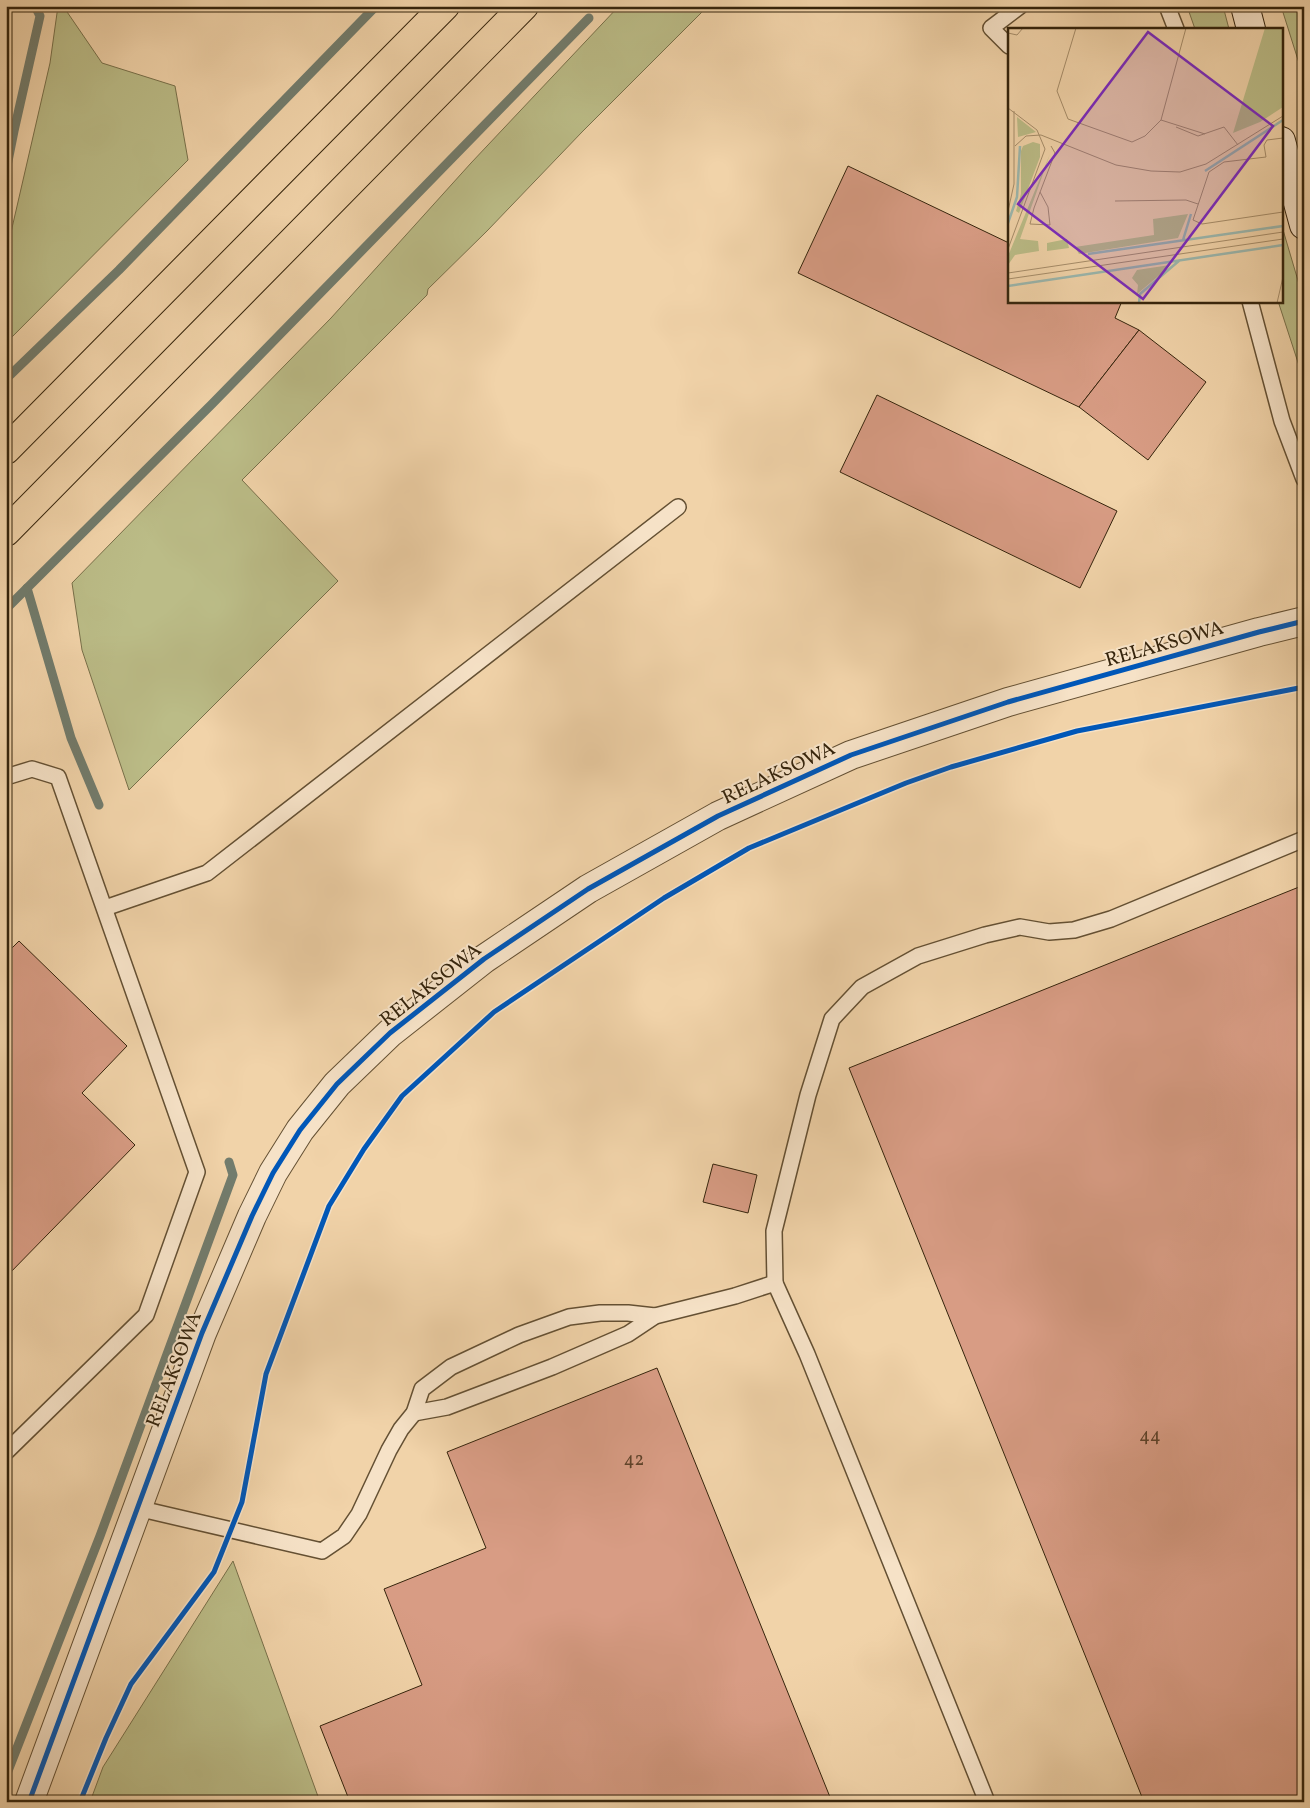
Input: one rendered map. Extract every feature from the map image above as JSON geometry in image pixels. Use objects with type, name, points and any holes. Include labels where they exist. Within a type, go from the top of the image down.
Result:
[{"type":"highway","points":[[6,450],[445,6]]},
{"type":"highway","points":[[6,532],[524,6]]},
{"type":"street","points":[[1245,6],[1251,28]]},
{"type":"street","points":[[1282,145],[1304,225]]},
{"type":"street","name":"RELAKSOWA","points":[[29,1802],[202,1333],[252,1216],[273,1173],[300,1130],[337,1084],[390,1033],[484,959],[588,888],[718,816],[852,755],[1008,702],[1258,632],[1304,621]]},
{"type":"lane","points":[[1008,45],[991,28],[1020,6]]},
{"type":"lane","points":[[1167,6],[1176,28]]},
{"type":"lane","points":[[1250,302],[1282,421],[1304,479]]},
{"type":"lane","points":[[105,908],[207,873],[678,507]]},
{"type":"lane","points":[[6,777],[32,769],[58,777],[197,1172],[146,1315],[6,1452]]},
{"type":"lane","points":[[987,1802],[792,1317],[775,1283],[774,1231],[808,1096],[832,1019],[862,987],[918,956],[985,935],[1020,927],[1049,932],[1074,930],[1110,919],[1304,840]]},
{"type":"lane","points":[[414,1412],[447,1406],[552,1368],[628,1334],[655,1316],[734,1296],[775,1283]]},
{"type":"lane","points":[[137,1508],[322,1551],[344,1536],[359,1514],[389,1450],[414,1412],[422,1389],[451,1366],[519,1335],[569,1317],[600,1313],[628,1313],[655,1316]]},
{"type":"green space","points":[[58,6],[63,6],[102,63],[175,86],[188,160],[6,343],[6,254],[50,63]]},
{"type":"green space","points":[[619,6],[708,6],[428,289],[427,295],[242,480],[338,581],[129,790],[82,650],[72,583],[331,318],[471,163]]},
{"type":"green space","points":[[1187,6],[1223,6],[1229,28],[1195,28]]},
{"type":"green space","points":[[1281,6],[1304,6],[1304,79]]},
{"type":"green space","points":[[1282,226],[1304,301],[1304,381],[1278,302],[1282,302]]},
{"type":"green space","points":[[233,1561],[320,1802],[90,1802],[103,1767]]},
{"type":"building","points":[[848,166],[1008,243],[1008,302],[1122,302],[1115,318],[1139,330],[1079,407],[798,273]]},
{"type":"building","points":[[1139,330],[1206,382],[1148,460],[1079,407]]},
{"type":"building","points":[[877,395],[1117,511],[1080,588],[840,472]]},
{"type":"building","points":[[1304,885],[1304,1802],[1144,1802],[849,1068]]},
{"type":"building","points":[[19,941],[127,1046],[82,1093],[135,1145],[6,1277],[6,954]]},
{"type":"building","points":[[713,1164],[757,1175],[748,1213],[703,1202]]},
{"type":"building","points":[[657,1368],[832,1802],[350,1802],[320,1726],[422,1685],[384,1589],[486,1548],[447,1452]]},
{"type":"waterway","points":[[6,171],[40,16],[35,6]]},
{"type":"waterway","points":[[6,379],[119,270],[376,6]]},
{"type":"waterway","points":[[6,609],[212,404],[589,18]]},
{"type":"waterway","points":[[27,588],[71,738],[99,805]]},
{"type":"waterway","points":[[6,1776],[100,1536],[233,1175],[229,1162]]},
{"type":"cycle path","points":[[29,1802],[202,1333],[252,1216],[273,1173],[300,1130],[337,1084],[390,1033],[484,959],[588,889],[718,816],[851,755],[1008,702],[1304,621]]},
{"type":"cycle path","points":[[80,1802],[106,1738],[131,1684],[214,1572],[242,1502],[266,1374],[329,1206],[364,1149],[402,1096],[494,1012],[664,898],[749,848],[906,783],[951,767],[1077,731],[1304,687]]}]
